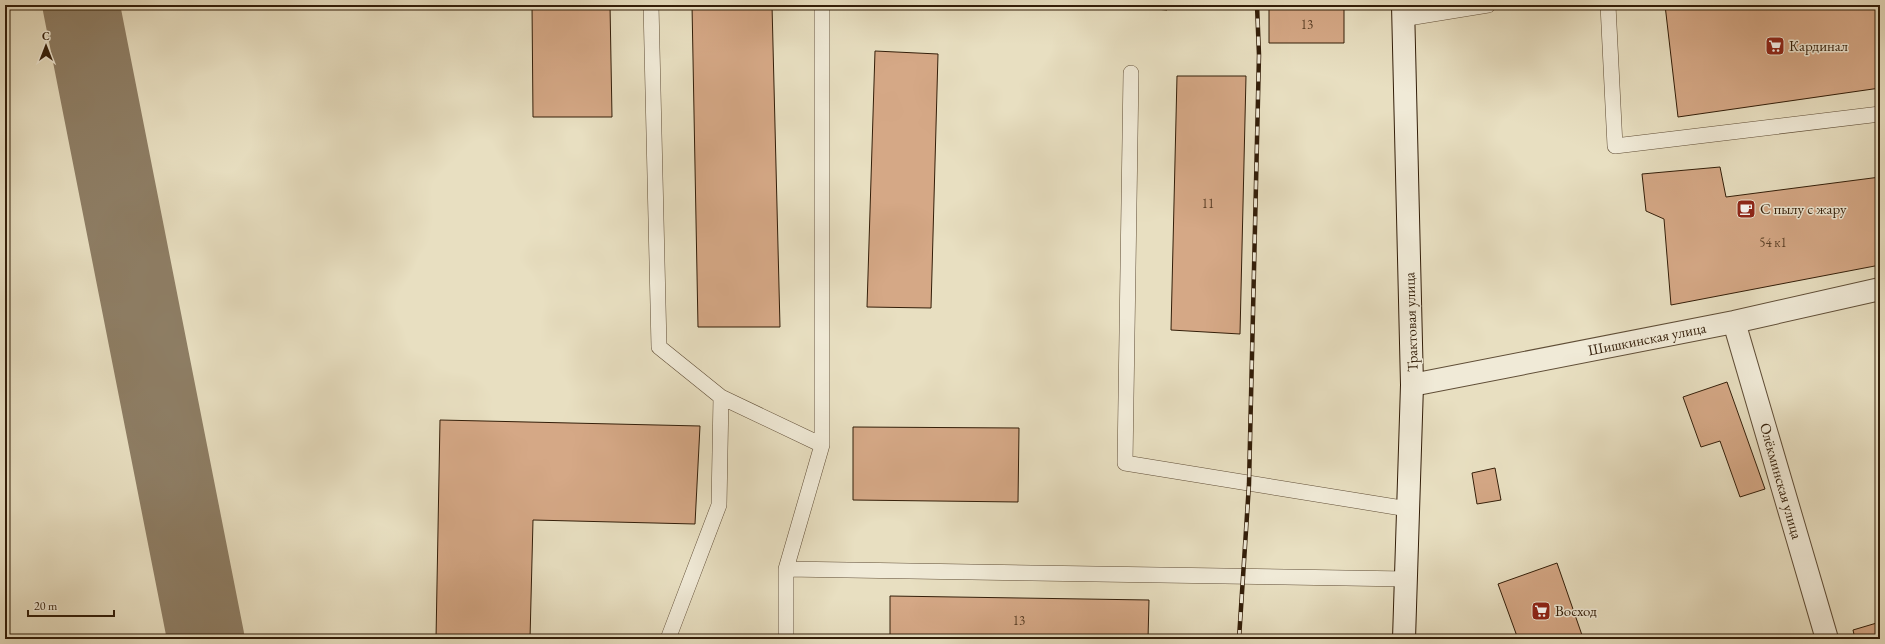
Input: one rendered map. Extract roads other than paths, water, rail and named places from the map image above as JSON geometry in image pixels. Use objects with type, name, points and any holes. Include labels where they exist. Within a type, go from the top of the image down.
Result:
[{"type":"street","name":"Трактовая улица","points":[[1402,12],[1412,385],[1404,639]]},
{"type":"street","name":"Шишкинская улица","points":[[1412,385],[1734,322],[1880,289]]},
{"type":"street","name":"Олёкминская улица","points":[[1734,322],[1827,639]]},
{"type":"lane","points":[[651,5],[659,347],[721,397],[822,445]]},
{"type":"lane","points":[[786,639],[786,569],[822,445],[822,5]]},
{"type":"lane","points":[[1402,12],[1488,5]]},
{"type":"lane","points":[[1608,5],[1615,146],[1880,114]]},
{"type":"lane","points":[[1131,73],[1125,463],[1408,509]]},
{"type":"lane","points":[[668,639],[719,505],[721,397]]},
{"type":"lane","points":[[786,569],[1406,579]]},
{"type":"railway","points":[[1239,639],[1249,484],[1259,55],[1257,5]]},
{"type":"place","name":"Кардинал","points":[[1775,46]]},
{"type":"place","name":"С пылу с жару","points":[[1746,209]]},
{"type":"place","name":"Восход","points":[[1541,611]]}]
